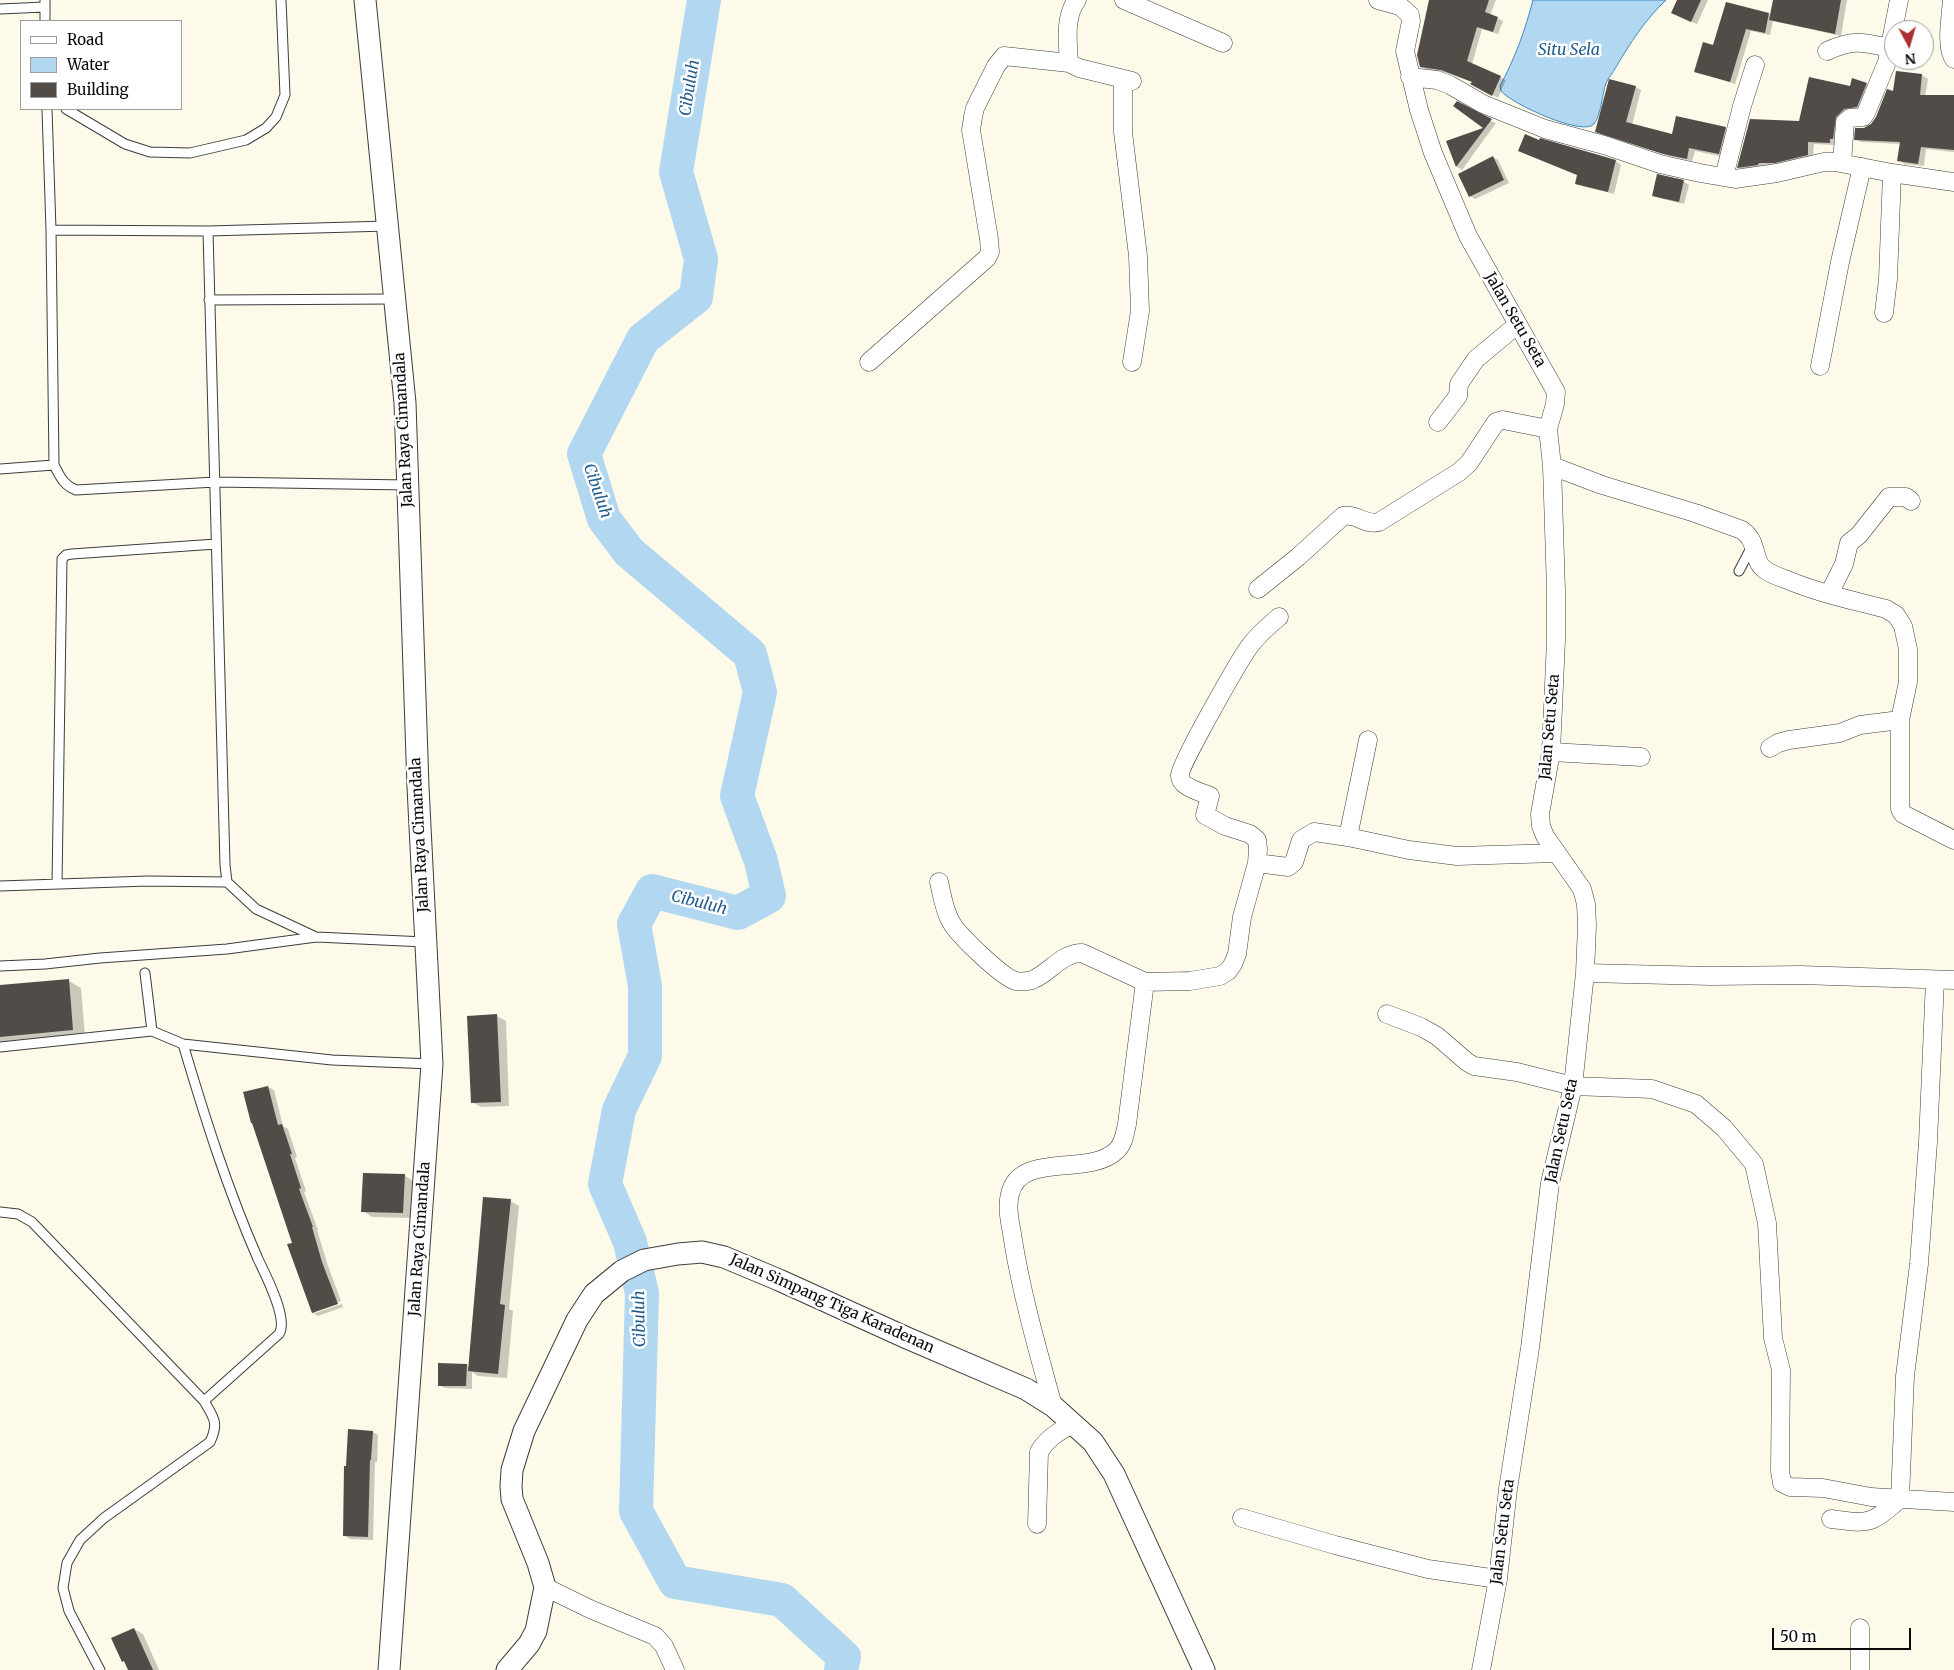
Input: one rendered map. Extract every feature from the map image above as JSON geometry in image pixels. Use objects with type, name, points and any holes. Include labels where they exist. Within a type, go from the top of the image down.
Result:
[{"type":"street","name":"Jalan Raya Cimandala","points":[[365,0],[405,403],[418,787],[432,1064],[389,1670]]},
{"type":"street","points":[[1069,63],[1070,13],[1077,0]]},
{"type":"street","points":[[1124,0],[1223,43]]},
{"type":"street","name":"Jalan Setu Seta","points":[[1378,0],[1400,6],[1410,15],[1411,21],[1405,51],[1410,77],[1433,153],[1468,236],[1556,392],[1556,404],[1548,430],[1552,466],[1556,598],[1551,752],[1540,814],[1541,826],[1545,836],[1558,852],[1582,889],[1586,904],[1587,925],[1585,973],[1573,1086],[1550,1183],[1530,1348],[1508,1489],[1498,1579],[1481,1670]]},
{"type":"street","points":[[1895,20],[1899,0]]},
{"type":"street","points":[[1952,0],[1949,44],[1950,54],[1954,59]]},
{"type":"street","points":[[1827,51],[1844,43],[1859,42],[1884,47]]},
{"type":"street","points":[[869,362],[987,258],[990,252],[971,130],[975,108],[1000,59],[1004,56],[1009,56],[1069,63],[1079,68],[1128,80],[1123,132],[1138,256],[1140,311],[1132,362]]},
{"type":"street","points":[[1724,177],[1754,65]]},
{"type":"street","points":[[1842,163],[1845,122],[1850,118],[1863,117],[1866,113],[1884,69]]},
{"type":"street","points":[[1410,77],[1437,80],[1450,85],[1483,104],[1536,125],[1660,164],[1724,177],[1735,179],[1777,173],[1824,162],[1842,163],[1954,182]]},
{"type":"street","points":[[1820,366],[1840,262],[1862,167]]},
{"type":"street","points":[[1884,313],[1888,279],[1892,173]]},
{"type":"street","points":[[1438,422],[1458,396],[1459,384],[1476,358],[1517,325]]},
{"type":"street","points":[[1258,589],[1298,557],[1343,516],[1350,515],[1372,524],[1379,522],[1459,472],[1469,462],[1496,422],[1503,420],[1548,430]]},
{"type":"street","points":[[1552,466],[1602,485],[1696,513],[1742,530],[1748,534],[1754,543],[1758,560],[1763,569],[1805,587],[1886,609],[1896,615],[1903,626],[1908,649],[1908,682],[1900,720],[1900,809],[1902,814],[1954,840]]},
{"type":"street","points":[[1829,594],[1841,571],[1849,543],[1859,535],[1889,497],[1906,498],[1910,501]]},
{"type":"street","points":[[939,882],[946,909],[955,929],[979,954],[1017,982],[1031,980],[1046,972],[1064,958],[1076,953],[1082,953],[1145,982],[1190,981],[1220,976],[1228,971],[1237,954],[1242,917],[1257,863],[1257,840],[1250,834],[1225,826],[1205,815],[1210,796],[1185,785],[1179,775],[1192,747],[1249,647],[1279,617]]},
{"type":"street","points":[[1770,748],[1778,743],[1789,740],[1840,733],[1860,725],[1900,720]]},
{"type":"street","points":[[1348,837],[1368,740]]},
{"type":"street","points":[[1551,752],[1641,757]]},
{"type":"street","points":[[1257,863],[1288,867],[1294,862],[1301,840],[1314,832],[1409,850],[1457,856],[1558,852]]},
{"type":"street","points":[[1585,973],[1712,976],[1800,975],[1954,980]]},
{"type":"street","points":[[1831,1519],[1864,1523],[1872,1521],[1900,1499],[1905,1376],[1919,1264],[1928,1142],[1936,980]]},
{"type":"street","points":[[1053,1406],[1021,1285],[1009,1211],[1010,1194],[1017,1179],[1032,1170],[1097,1162],[1117,1151],[1123,1140],[1127,1124],[1145,982]]},
{"type":"street","points":[[1386,1014],[1421,1027],[1437,1036],[1474,1066],[1517,1072],[1573,1086],[1652,1089],[1696,1104],[1724,1128],[1754,1164],[1767,1223],[1774,1338],[1782,1370],[1780,1471],[1782,1482],[1790,1487],[1823,1488],[1871,1497],[1954,1502]]},
{"type":"street","name":"Jalan Simpang Tiga Karadenan","points":[[507,1670],[529,1644],[536,1631],[544,1587],[538,1563],[512,1499],[512,1470],[524,1431],[577,1320],[594,1294],[622,1270],[644,1260],[702,1252],[724,1257],[779,1280],[906,1338],[1018,1385],[1053,1406],[1093,1442],[1114,1474],[1204,1670]]},
{"type":"street","points":[[1037,1524],[1039,1452],[1043,1444],[1051,1436],[1073,1423]]},
{"type":"street","points":[[1242,1518],[1428,1569],[1498,1579]]},
{"type":"street","points":[[544,1587],[590,1609],[655,1636],[664,1646],[674,1670]]},
{"type":"street","points":[[1860,1628],[1860,1670]]},
{"type":"lane","points":[[68,110],[125,144],[150,152],[190,153],[246,140],[266,128],[276,117],[286,95],[281,0]]},
{"type":"lane","points":[[0,8],[45,4],[46,20]]},
{"type":"lane","points":[[47,110],[52,230],[54,465],[64,483],[76,490],[215,482],[408,485]]},
{"type":"lane","points":[[52,230],[208,230],[388,226]]},
{"type":"lane","points":[[208,230],[225,865],[227,882],[256,910],[316,937]]},
{"type":"lane","points":[[209,300],[395,299]]},
{"type":"lane","points":[[0,469],[54,465]]},
{"type":"lane","points":[[1739,571],[1754,543]]},
{"type":"lane","points":[[57,884],[62,559],[72,554],[216,544]]},
{"type":"lane","points":[[0,886],[227,882]]},
{"type":"lane","points":[[0,966],[227,949],[316,937],[425,942]]},
{"type":"lane","points":[[145,973],[152,1031]]},
{"type":"lane","points":[[0,1046],[152,1031],[184,1044],[324,1059],[432,1064]]},
{"type":"lane","points":[[184,1044],[204,1115],[234,1205],[272,1290],[282,1320],[279,1334],[204,1401]]},
{"type":"lane","points":[[0,1212],[18,1214],[32,1222],[204,1401],[214,1419],[216,1430],[210,1442],[104,1518],[80,1540],[67,1562],[63,1588],[69,1611],[100,1670]]},
{"type":"water","name":"Situ Sela","points":[[1533,0],[1666,0],[1638,32],[1607,81],[1598,116],[1594,124],[1587,127],[1576,126],[1547,117],[1518,103],[1501,91],[1500,86],[1519,44]]},
{"type":"building","points":[[1429,0],[1489,0],[1485,12],[1498,17],[1493,32],[1477,27],[1467,61],[1501,76],[1492,96],[1470,84],[1472,82],[1441,70],[1420,67],[1417,55]]},
{"type":"building","points":[[1677,0],[1701,0],[1691,22],[1671,13]]},
{"type":"building","points":[[1773,0],[1841,0],[1835,34],[1769,20]]},
{"type":"building","points":[[1726,2],[1769,13],[1765,33],[1746,29],[1730,82],[1694,72],[1703,42],[1713,45]]},
{"type":"building","points":[[1896,71],[1922,74],[1920,95],[1954,95],[1954,150],[1921,147],[1918,164],[1897,161],[1900,142],[1854,140],[1855,128],[1864,128],[1871,124],[1876,117],[1887,89],[1893,91]]},
{"type":"building","points":[[1809,77],[1850,86],[1852,78],[1867,83],[1857,107],[1844,109],[1836,117],[1833,139],[1830,139],[1830,143],[1808,142],[1808,155],[1775,163],[1759,163],[1758,165],[1737,168],[1750,119],[1799,121]]},
{"type":"building","points":[[1609,79],[1636,86],[1626,122],[1672,134],[1676,116],[1726,127],[1719,154],[1689,148],[1687,159],[1663,154],[1595,132]]},
{"type":"building","points":[[1457,101],[1492,119],[1456,167],[1446,141],[1483,128],[1453,106]]},
{"type":"building","points":[[1525,134],[1539,140],[1540,138],[1616,160],[1608,192],[1575,184],[1577,175],[1518,151]]},
{"type":"building","points":[[1493,156],[1504,180],[1469,197],[1458,174]]},
{"type":"building","points":[[1657,174],[1684,180],[1679,202],[1652,196]]},
{"type":"building","points":[[69,979],[73,1030],[0,1037],[0,985]]},
{"type":"building","points":[[497,1014],[501,1102],[471,1103],[467,1016]]},
{"type":"building","points":[[268,1086],[278,1125],[282,1124],[301,1188],[299,1189],[313,1227],[322,1262],[338,1304],[312,1313],[287,1244],[292,1243],[251,1123],[243,1092]]},
{"type":"building","points":[[363,1173],[405,1174],[403,1213],[361,1212]]},
{"type":"building","points":[[483,1197],[511,1199],[500,1304],[505,1305],[498,1374],[468,1371]]},
{"type":"building","points":[[438,1363],[467,1364],[466,1386],[438,1386]]},
{"type":"building","points":[[348,1429],[373,1431],[370,1460],[368,1537],[343,1536],[344,1466],[346,1466]]},
{"type":"building","points":[[134,1628],[153,1670],[128,1670],[124,1661],[122,1662],[111,1638]]},
{"type":"waterway","name":"Cibuluh","points":[[704,0],[676,172],[701,259],[696,297],[643,339],[584,454],[604,519],[629,552],[750,654],[760,692],[737,796],[761,861],[769,896],[738,913],[652,891],[634,924],[645,986],[645,1056],[619,1110],[605,1184],[630,1242],[642,1293],[636,1511],[675,1582],[782,1600],[844,1657],[841,1670]]}]
